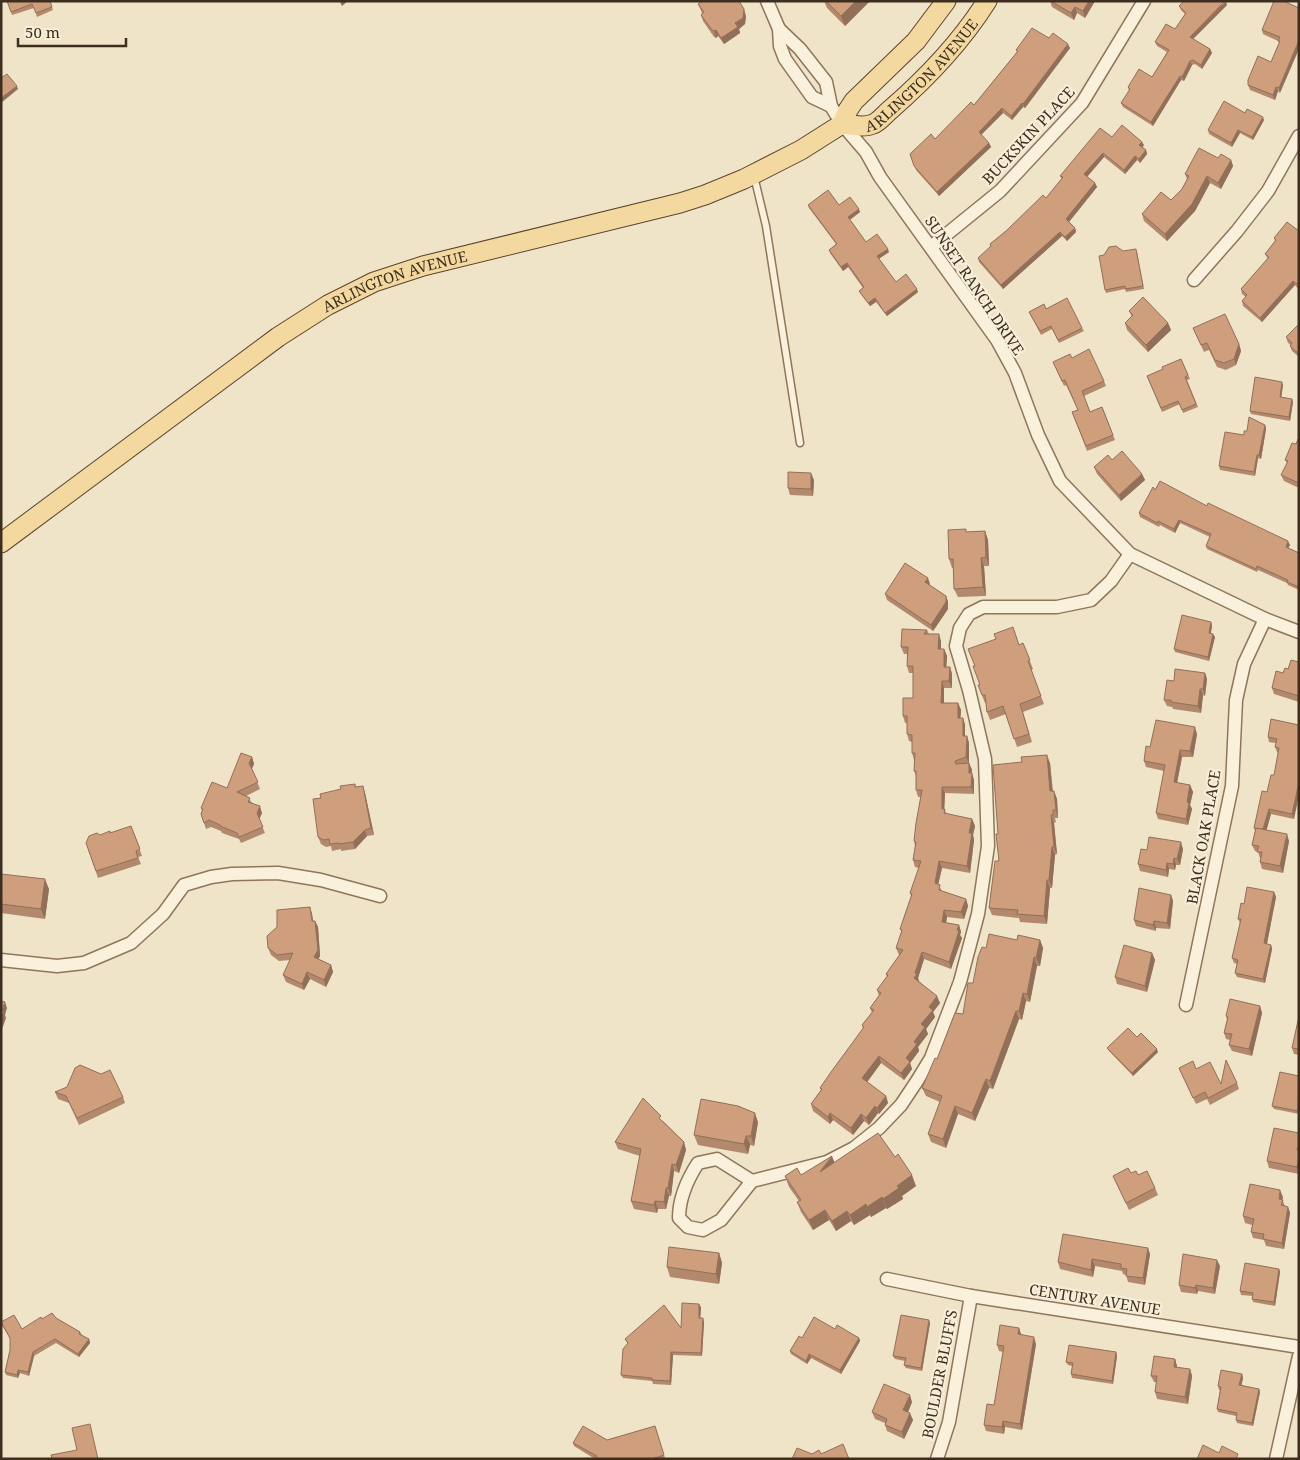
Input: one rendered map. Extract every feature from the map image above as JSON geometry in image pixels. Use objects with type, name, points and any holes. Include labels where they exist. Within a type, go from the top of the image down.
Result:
[{"type":"main road","name":"ARLINGTON AVENUE","points":[[1,543],[278,337],[328,305],[374,282],[424,266],[706,195],[754,174],[801,150],[842,124],[854,102],[916,41],[946,1]]},
{"type":"main road","name":"ARLINGTON AVENUE","points":[[842,124],[861,126],[873,124],[932,71],[958,41],[987,1]]},
{"type":"street","name":"SUNSET RANCH DRIVE","points":[[767,1],[779,29],[780,46],[784,60],[812,97],[831,106]]},
{"type":"street","name":"BUCKSKIN PLACE","points":[[931,247],[1000,191],[1082,103],[1144,1]]},
{"type":"street","name":"SUNSET RANCH DRIVE","points":[[779,29],[800,49],[826,82],[831,106],[842,124],[866,152],[880,177],[984,321],[1010,365],[1038,435],[1060,481],[1130,554],[1265,619],[1299,632]]},
{"type":"street","points":[[1194,280],[1237,231],[1268,191],[1299,136]]},
{"type":"street","points":[[752,1181],[718,1159],[698,1164],[690,1175],[683,1194],[679,1207],[679,1218],[688,1227],[702,1230],[721,1220],[752,1181],[827,1162],[854,1148],[879,1128],[901,1104],[931,1058],[960,982],[978,914],[988,846],[985,759],[969,690],[956,646],[960,628],[970,614],[983,607],[1057,607],[1091,600],[1110,581],[1130,554]]},
{"type":"street","name":"BLACK OAK PLACE","points":[[1186,1005],[1232,786],[1236,700],[1244,664],[1265,619]]},
{"type":"street","points":[[1,960],[56,966],[84,963],[131,943],[163,914],[184,885],[211,877],[232,874],[278,873],[321,880],[380,896]]},
{"type":"street","name":"CENTURY AVENUE","points":[[887,1279],[971,1296],[1299,1347]]},
{"type":"street","name":"BOULDER BLUFFS","points":[[937,1459],[949,1422],[971,1296]]},
{"type":"street","points":[[1276,1459],[1299,1356]]},
{"type":"lane","points":[[754,174],[766,226],[800,443]]},
{"type":"building","points":[[7,1],[50,1],[52,7],[36,13],[32,4],[11,12]]},
{"type":"building","points":[[703,1],[739,1],[744,9],[743,18],[735,23],[738,27],[721,38],[716,30],[712,30],[701,15],[704,12],[698,4]]},
{"type":"building","points":[[826,1],[856,1],[841,16]]},
{"type":"building","points":[[1051,1],[1089,1],[1083,11],[1075,7],[1071,13]]},
{"type":"building","points":[[1184,1],[1225,1],[1190,37],[1210,49],[1201,65],[1193,60],[1190,61],[1182,77],[1180,76],[1151,122],[1121,103],[1139,69],[1152,77],[1169,50],[1155,42],[1166,24],[1175,29],[1186,13],[1179,6]]},
{"type":"building","points":[[1274,1],[1283,1],[1299,8],[1299,40],[1279,88],[1276,87],[1273,95],[1248,85],[1248,80],[1258,56],[1271,62],[1280,41],[1278,41],[1280,37],[1262,30]]},
{"type":"building","points":[[1032,28],[1049,38],[1053,33],[1068,44],[1023,104],[1011,116],[1002,108],[979,132],[989,143],[937,192],[914,166],[910,154],[931,134],[935,139],[971,102],[974,105],[1018,51],[1016,50]]},
{"type":"building","points":[[7,74],[17,86],[1,98],[1,78]]},
{"type":"building","points":[[1224,101],[1245,113],[1247,109],[1263,117],[1252,137],[1238,130],[1231,143],[1208,130]]},
{"type":"building","points":[[1122,125],[1142,142],[1139,145],[1146,150],[1139,159],[1135,156],[1124,170],[1103,153],[1084,174],[1095,183],[1066,219],[1075,228],[1065,237],[1060,232],[1001,285],[978,258],[991,246],[990,244],[1043,195],[1046,198],[1063,177],[1060,176],[1100,128],[1112,137]]},
{"type":"building","points":[[1199,148],[1218,158],[1221,154],[1231,160],[1218,183],[1207,176],[1192,204],[1165,234],[1142,214],[1161,192],[1171,200],[1182,189],[1189,176],[1185,174]]},
{"type":"building","points":[[828,190],[839,205],[850,197],[859,209],[848,217],[866,242],[877,234],[888,249],[877,256],[896,282],[906,274],[917,289],[885,313],[875,298],[868,303],[859,291],[864,287],[847,263],[841,267],[829,250],[837,244],[808,205]]},
{"type":"building","points":[[1287,222],[1299,231],[1299,281],[1297,284],[1293,281],[1260,318],[1242,301],[1247,295],[1241,289],[1269,257],[1265,254],[1276,240],[1274,238]]},
{"type":"building","points":[[1116,246],[1123,251],[1136,249],[1143,286],[1125,289],[1125,286],[1105,290],[1099,256],[1104,255],[1109,247]]},
{"type":"building","points":[[1143,297],[1168,323],[1146,345],[1125,323],[1133,315],[1129,311]]},
{"type":"building","points":[[1067,298],[1082,328],[1058,340],[1051,326],[1040,331],[1029,312],[1044,304],[1046,309]]},
{"type":"building","points":[[1225,314],[1239,344],[1234,359],[1224,363],[1215,360],[1207,343],[1201,345],[1193,328]]},
{"type":"building","points":[[1299,324],[1299,354],[1290,346],[1292,343],[1286,337]]},
{"type":"building","points":[[1089,349],[1104,381],[1082,391],[1090,412],[1102,407],[1113,435],[1086,446],[1072,412],[1078,410],[1065,380],[1062,381],[1053,362],[1070,354],[1072,358]]},
{"type":"building","points":[[1181,359],[1188,375],[1185,377],[1196,404],[1182,410],[1178,401],[1161,408],[1147,376]]},
{"type":"building","points":[[1255,377],[1282,382],[1280,397],[1292,399],[1289,417],[1250,411]]},
{"type":"building","points":[[1249,417],[1265,425],[1254,472],[1219,466],[1225,432],[1244,435],[1244,431],[1247,431]]},
{"type":"building","points":[[1298,439],[1299,483],[1281,475],[1288,461],[1285,460],[1292,443],[1296,444]]},
{"type":"building","points":[[1122,451],[1142,474],[1119,495],[1094,467],[1108,455],[1112,460]]},
{"type":"building","points":[[788,472],[811,473],[811,489],[788,488]]},
{"type":"building","points":[[1160,481],[1207,506],[1208,503],[1288,541],[1286,547],[1299,553],[1299,587],[1257,566],[1256,569],[1206,546],[1211,534],[1179,520],[1174,529],[1158,521],[1157,523],[1139,513],[1153,487],[1155,490]]},
{"type":"building","points":[[966,529],[966,532],[985,531],[986,557],[981,558],[983,587],[954,589],[953,559],[949,559],[948,530]]},
{"type":"building","points":[[905,563],[928,578],[925,582],[946,596],[946,602],[931,625],[885,594]]},
{"type":"building","points":[[1182,615],[1211,622],[1209,633],[1213,634],[1208,657],[1174,649]]},
{"type":"building","points":[[1013,627],[1019,645],[1023,643],[1030,660],[1028,661],[1041,696],[1020,704],[1029,734],[1014,739],[1003,706],[987,712],[985,695],[982,695],[978,685],[980,685],[973,666],[975,666],[968,649],[996,639],[994,634]]},
{"type":"building","points":[[902,629],[927,630],[924,634],[939,634],[938,649],[944,649],[944,667],[950,667],[949,681],[942,681],[941,703],[958,703],[958,718],[963,718],[963,736],[967,736],[966,757],[955,761],[956,764],[969,763],[969,773],[972,773],[971,787],[942,787],[942,809],[945,809],[944,813],[972,819],[969,833],[972,833],[967,866],[939,861],[935,883],[940,885],[939,890],[966,899],[961,912],[944,910],[942,922],[959,925],[957,930],[959,931],[949,962],[922,952],[915,973],[917,974],[914,978],[937,996],[929,1007],[933,1010],[921,1024],[925,1027],[914,1042],[917,1044],[906,1058],[910,1062],[901,1073],[879,1056],[862,1078],[886,1096],[866,1118],[861,1114],[851,1128],[830,1113],[828,1117],[811,1104],[831,1072],[864,1027],[862,1025],[874,1010],[870,1008],[881,993],[877,990],[903,950],[896,948],[902,930],[900,929],[912,894],[910,893],[921,861],[913,860],[916,842],[914,841],[916,823],[922,790],[916,790],[915,753],[912,753],[912,735],[907,734],[907,716],[903,716],[903,698],[913,698],[913,666],[907,666],[908,647],[901,647]]},
{"type":"building","points":[[1291,660],[1299,662],[1299,696],[1272,688],[1276,671],[1283,673],[1285,668],[1288,669]]},
{"type":"building","points":[[1175,669],[1205,673],[1203,689],[1200,689],[1198,706],[1164,700],[1167,680],[1174,681]]},
{"type":"building","points":[[1271,719],[1299,725],[1299,782],[1292,814],[1269,809],[1263,829],[1254,828],[1262,791],[1267,792],[1271,775],[1274,775],[1279,748],[1275,747],[1277,739],[1268,737]]},
{"type":"building","points":[[1156,720],[1195,727],[1190,751],[1180,750],[1174,782],[1190,785],[1186,819],[1156,813],[1165,765],[1144,761],[1146,746],[1150,747]]},
{"type":"building","points":[[241,753],[252,757],[249,763],[258,782],[237,792],[250,798],[248,802],[260,806],[257,813],[263,827],[239,837],[237,833],[209,820],[204,823],[201,814],[203,809],[201,808],[212,782],[227,788]]},
{"type":"building","points":[[1047,755],[1050,791],[1054,791],[1056,810],[1053,810],[1053,815],[1051,815],[1054,847],[1052,847],[1049,880],[1047,880],[1044,916],[1017,914],[1018,910],[989,908],[995,861],[999,861],[993,765],[1022,762],[1021,757]]},
{"type":"building","points":[[355,784],[355,787],[363,786],[371,828],[365,830],[353,842],[330,844],[329,839],[324,840],[318,837],[313,799],[321,798],[320,794],[341,789],[340,786]]},
{"type":"building","points":[[131,826],[140,849],[136,851],[138,858],[96,871],[86,843],[89,836],[97,833],[100,835],[110,831],[110,833]]},
{"type":"building","points":[[1256,828],[1287,834],[1280,866],[1260,862],[1262,852],[1257,852],[1259,846],[1252,845]]},
{"type":"building","points":[[1149,837],[1181,842],[1177,859],[1174,858],[1173,864],[1167,863],[1166,870],[1138,864],[1141,849],[1147,850]]},
{"type":"building","points":[[1,874],[45,879],[41,909],[1,904]]},
{"type":"building","points":[[1247,887],[1274,892],[1264,943],[1271,945],[1263,979],[1235,973],[1238,960],[1232,958],[1241,919],[1238,919],[1241,903],[1244,904]]},
{"type":"building","points":[[1139,888],[1171,895],[1167,923],[1154,921],[1153,925],[1134,920]]},
{"type":"building","points":[[310,907],[312,921],[315,921],[318,950],[314,957],[331,965],[324,980],[307,972],[302,984],[283,975],[293,953],[277,955],[268,948],[267,936],[277,927],[277,910]]},
{"type":"building","points":[[989,934],[1017,940],[1018,935],[1040,940],[1036,958],[1034,957],[1027,994],[1023,993],[1019,1011],[1016,1011],[990,1081],[986,1079],[972,1113],[955,1106],[943,1139],[928,1134],[942,1096],[922,1088],[935,1058],[937,1059],[955,1013],[963,1014],[968,983],[973,983],[978,957],[982,947],[986,948]]},
{"type":"building","points":[[1124,945],[1152,953],[1145,986],[1115,977]]},
{"type":"building","points":[[1230,999],[1260,1006],[1249,1049],[1229,1045],[1232,1034],[1224,1033]]},
{"type":"building","points":[[1,1001],[5,1002],[1,1019]]},
{"type":"building","points":[[1299,1016],[1299,1049],[1292,1048]]},
{"type":"building","points":[[1128,1028],[1137,1037],[1141,1033],[1157,1049],[1132,1073],[1107,1048]]},
{"type":"building","points":[[1226,1060],[1237,1083],[1208,1098],[1205,1092],[1193,1098],[1179,1068],[1193,1061],[1196,1069],[1210,1062],[1221,1084]]},
{"type":"building","points":[[80,1065],[101,1074],[110,1070],[123,1097],[77,1118],[66,1096],[55,1092],[67,1087],[75,1068]]},
{"type":"building","points":[[1280,1072],[1299,1076],[1298,1111],[1272,1106]]},
{"type":"building","points":[[643,1098],[661,1116],[659,1118],[684,1142],[676,1165],[672,1164],[664,1202],[655,1201],[654,1205],[631,1201],[641,1149],[615,1142]]},
{"type":"building","points":[[701,1099],[738,1106],[755,1113],[751,1136],[746,1136],[744,1144],[694,1135]]},
{"type":"building","points":[[1274,1128],[1299,1133],[1297,1167],[1267,1161]]},
{"type":"building","points":[[878,1133],[895,1157],[898,1154],[912,1175],[897,1186],[899,1188],[883,1199],[882,1197],[867,1207],[866,1204],[850,1215],[847,1211],[832,1221],[825,1210],[809,1220],[797,1202],[801,1200],[785,1176],[797,1168],[801,1175],[832,1156],[820,1172]]},
{"type":"building","points":[[1128,1168],[1131,1173],[1136,1171],[1138,1175],[1147,1171],[1155,1188],[1126,1203],[1113,1176]]},
{"type":"building","points":[[1250,1184],[1280,1190],[1279,1199],[1283,1200],[1281,1205],[1288,1207],[1282,1243],[1263,1239],[1264,1234],[1251,1232],[1254,1219],[1243,1216]]},
{"type":"building","points":[[1063,1234],[1148,1248],[1143,1278],[1126,1276],[1127,1269],[1121,1268],[1121,1264],[1092,1259],[1091,1270],[1058,1262]]},
{"type":"building","points":[[669,1247],[719,1253],[716,1274],[667,1267]]},
{"type":"building","points":[[1183,1254],[1217,1260],[1213,1288],[1196,1285],[1195,1288],[1179,1285]]},
{"type":"building","points":[[1245,1263],[1279,1269],[1274,1302],[1252,1299],[1253,1293],[1240,1291]]},
{"type":"building","points":[[682,1303],[699,1304],[699,1318],[703,1318],[701,1353],[671,1352],[670,1381],[621,1375],[623,1349],[628,1343],[625,1339],[664,1305],[681,1328]]},
{"type":"building","points":[[52,1313],[56,1318],[89,1339],[78,1354],[55,1339],[33,1352],[28,1372],[18,1370],[17,1375],[5,1372],[10,1350],[10,1338],[1,1322],[14,1315],[22,1329],[41,1317],[42,1319]]},
{"type":"building","points":[[901,1315],[929,1320],[921,1368],[904,1365],[906,1358],[893,1356]]},
{"type":"building","points":[[814,1317],[835,1329],[837,1325],[859,1338],[840,1370],[809,1354],[806,1361],[790,1351],[799,1336],[802,1338]]},
{"type":"building","points":[[1000,1325],[1019,1328],[1018,1334],[1034,1337],[1020,1424],[1003,1421],[1002,1427],[984,1425],[987,1404],[994,1405],[1004,1346],[997,1345]]},
{"type":"building","points":[[1069,1345],[1116,1352],[1112,1381],[1071,1374],[1073,1363],[1066,1362]]},
{"type":"building","points":[[1154,1356],[1175,1359],[1174,1367],[1190,1369],[1185,1397],[1155,1392],[1157,1376],[1151,1376]]},
{"type":"building","points":[[1221,1370],[1242,1374],[1239,1385],[1259,1389],[1252,1423],[1236,1420],[1237,1413],[1217,1409],[1221,1387],[1218,1386]]},
{"type":"building","points":[[884,1384],[910,1395],[903,1410],[910,1413],[902,1432],[885,1425],[887,1419],[872,1412]]},
{"type":"building","points":[[90,1424],[98,1459],[52,1459],[51,1455],[77,1450],[72,1428]]},
{"type":"building","points":[[583,1426],[607,1440],[655,1426],[664,1455],[652,1459],[595,1459],[597,1456],[573,1443]]},
{"type":"building","points":[[843,1444],[849,1459],[792,1459],[797,1448],[812,1454],[819,1450],[821,1454]]},
{"type":"building","points":[[1203,1445],[1219,1453],[1222,1446],[1238,1454],[1236,1459],[1197,1459]]}]
